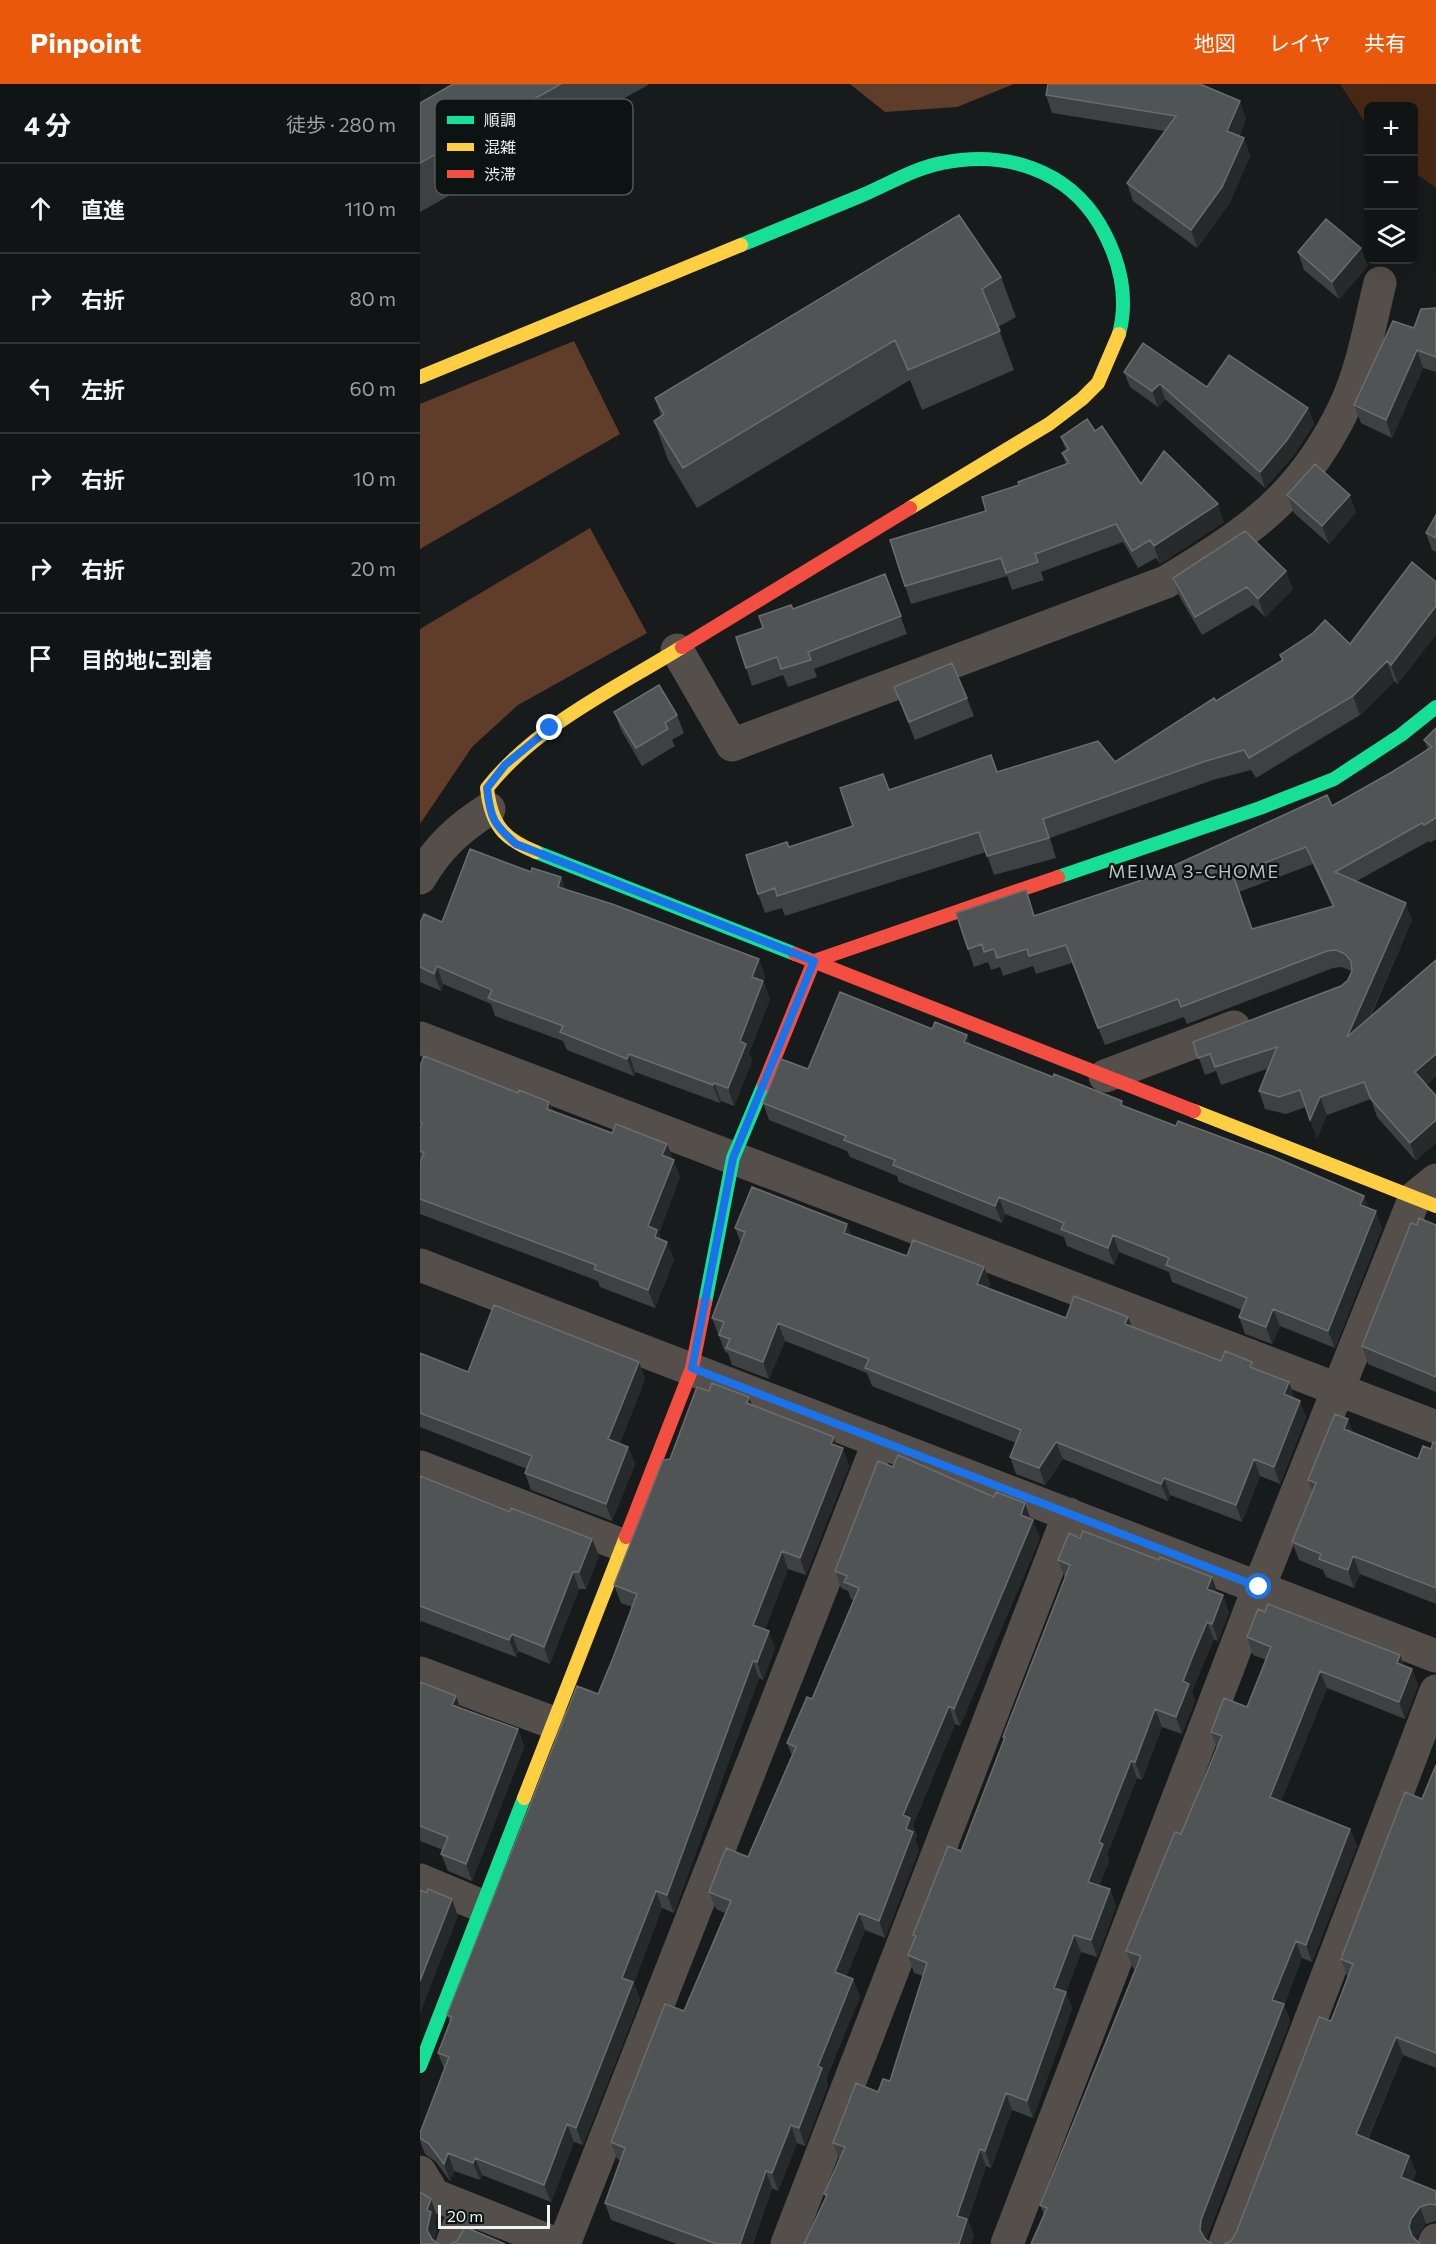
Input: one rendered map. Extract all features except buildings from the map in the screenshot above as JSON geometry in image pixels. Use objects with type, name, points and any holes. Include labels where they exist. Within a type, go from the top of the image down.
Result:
[{"type":"street","points":[[420,377],[940,163],[974,158],[1018,162],[1049,175],[1076,193],[1110,240],[1120,272],[1123,311],[1116,345],[1097,385],[1049,424],[550,728],[505,765],[487,788],[489,809],[496,827],[516,844],[1105,1076],[1429,1194],[1336,1388],[1007,2244]]},
{"type":"street","points":[[677,650],[732,745],[1166,582],[1217,552],[1260,522],[1298,484],[1346,404],[1380,283]]},
{"type":"street","points":[[420,2066],[692,1368],[733,1158],[814,961],[1249,812],[1334,779],[1401,735],[1436,706]]},
{"type":"street","points":[[420,878],[434,854],[460,828],[489,809]]},
{"type":"street","points":[[1105,1076],[1262,1016]]},
{"type":"street","points":[[420,1038],[1436,1427]]},
{"type":"street","points":[[420,1265],[1436,1656]]},
{"type":"street","points":[[564,2244],[879,1442]]},
{"type":"street","points":[[420,1467],[622,1545]]},
{"type":"street","points":[[787,2244],[1069,1514]]},
{"type":"street","points":[[420,1673],[554,1723]]},
{"type":"street","points":[[1225,2244],[1436,1691]]},
{"type":"street","points":[[420,1880],[483,1906]]},
{"type":"street","points":[[420,2172],[434,2195],[557,2244]]},
{"type":"street","points":[[452,2244],[465,2209]]},
{"type":"street","points":[[1434,2244],[1436,2240]]},
{"type":"shaded area","points":[[850,84],[1014,84],[957,107],[885,112]]},
{"type":"shaded area","points":[[1340,84],[1436,84],[1436,188],[1418,175],[1418,102],[1364,102],[1364,121]]},
{"type":"shaded area","points":[[574,341],[620,434],[420,549],[420,404]]},
{"type":"shaded area","points":[[590,528],[647,633],[518,705],[472,747],[420,824],[420,629]]},
{"type":"traffic: fast","points":[[741,245],[931,165],[988,159],[1011,162],[1052,177],[1070,190],[1100,225],[1117,264],[1120,278],[1123,306],[1119,334]]},
{"type":"traffic: fast","points":[[1058,877],[1260,808],[1334,779],[1401,735],[1436,707]]},
{"type":"traffic: fast","points":[[536,852],[795,954]]},
{"type":"traffic: fast","points":[[705,1303],[733,1158],[764,1084]]},
{"type":"traffic: fast","points":[[420,2066],[524,1798]]},
{"type":"traffic: slow","points":[[420,377],[741,245]]},
{"type":"traffic: slow","points":[[910,508],[1049,424],[1082,399],[1098,383],[1119,334]]},
{"type":"traffic: slow","points":[[536,852],[515,842],[501,829],[492,811],[487,788],[529,745],[553,727],[604,693],[682,647]]},
{"type":"traffic: slow","points":[[1194,1111],[1436,1206]]},
{"type":"traffic: slow","points":[[524,1798],[626,1537]]},
{"type":"traffic: jam","points":[[682,647],[910,508]]},
{"type":"traffic: jam","points":[[764,1084],[814,961],[1058,877]]},
{"type":"traffic: jam","points":[[795,954],[1194,1111]]},
{"type":"traffic: jam","points":[[626,1537],[692,1368],[705,1303]]},
{"type":"district","name":"MEIWA 3-CHOME","points":[[1194,871]]},
{"type":"route","points":[[550,728],[505,765],[487,788],[489,809],[496,827],[516,844],[814,961],[733,1158],[692,1368],[1259,1587]]}]
